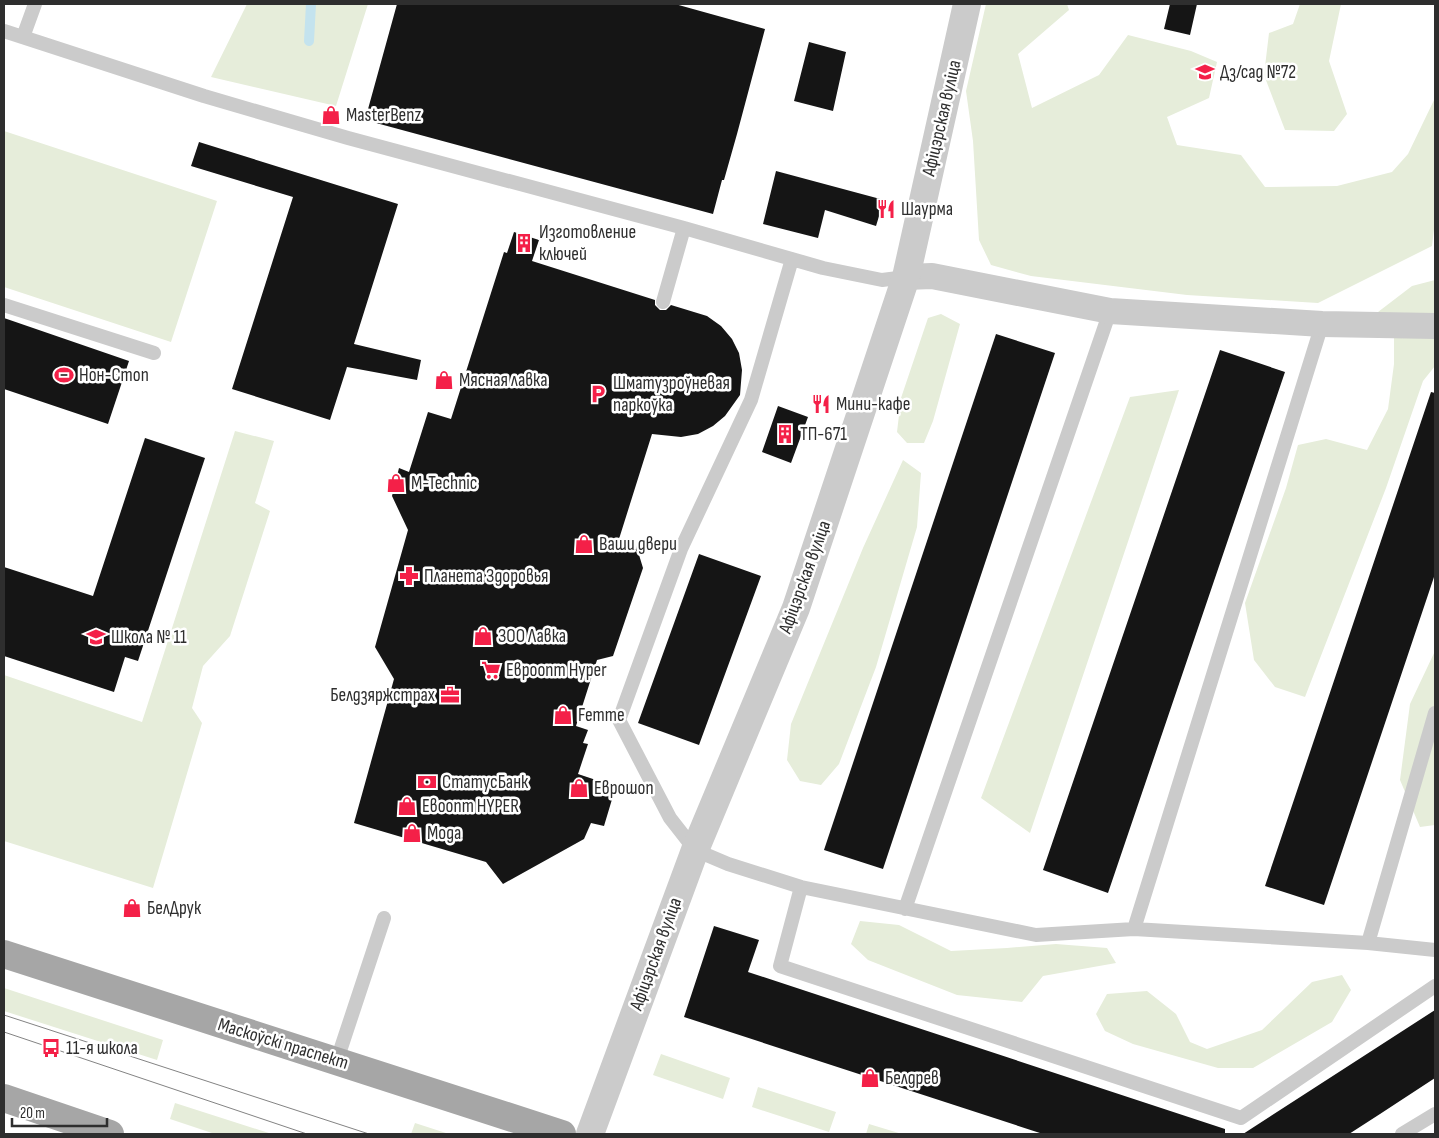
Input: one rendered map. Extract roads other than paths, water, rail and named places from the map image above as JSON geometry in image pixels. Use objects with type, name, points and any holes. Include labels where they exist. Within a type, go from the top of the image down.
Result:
[{"type":"main road","name":"Маскоўскі праспект","points":[[4,954],[562,1134]]},
{"type":"main road","points":[[4,1098],[110,1134]]},
{"type":"street","name":"Афіцэрская вуліца","points":[[590,1134],[695,850],[796,608],[906,277],[967,4]]},
{"type":"street","points":[[906,277],[932,276],[1110,311],[1322,324],[1435,326]]},
{"type":"lane","points":[[23,37],[35,4]]},
{"type":"lane","points":[[4,31],[204,96],[338,135],[684,228],[792,260],[882,280],[906,277]]},
{"type":"lane","points":[[663,302],[684,228]]},
{"type":"lane","points":[[792,260],[751,400],[682,549],[619,720],[670,818],[695,850],[728,864],[801,887],[1036,935],[1134,929],[1368,943],[1435,950]]},
{"type":"lane","points":[[4,305],[154,353]]},
{"type":"lane","points":[[905,909],[1110,311]]},
{"type":"lane","points":[[1134,929],[1322,324]]},
{"type":"lane","points":[[1368,943],[1435,713]]},
{"type":"lane","points":[[801,887],[780,966],[1241,1118],[1435,986]]},
{"type":"lane","points":[[337,1060],[384,918]]},
{"type":"lane","points":[[1402,1134],[1435,1114]]},
{"type":"waterway","points":[[309,41],[311,4]]},
{"type":"tram line","points":[[4,1015],[369,1134]]},
{"type":"tram line","points":[[4,1032],[307,1134]]},
{"type":"place","name":"Дз/сад №72","points":[[1205,72]]},
{"type":"place","name":"MasterBenz","points":[[331,115]]},
{"type":"place","name":"Шаурма","points":[[886,209]]},
{"type":"place","name":"Изготовление ключей","points":[[524,243]]},
{"type":"place","name":"Нон-Стоп","points":[[64,375]]},
{"type":"place","name":"Мясная лавка","points":[[444,380]]},
{"type":"place","name":"Шматузроўневая паркоўка","points":[[598,394]]},
{"type":"place","name":"Мини-кафе","points":[[821,404]]},
{"type":"place","name":"ТП-671","points":[[785,434]]},
{"type":"place","name":"M-Technic","points":[[396,483]]},
{"type":"place","name":"Ваши двери","points":[[584,544]]},
{"type":"place","name":"Планета Здоровья","points":[[409,576]]},
{"type":"place","name":"ЗОО Лавка","points":[[483,636]]},
{"type":"place","name":"Школа № 11","points":[[96,637]]},
{"type":"place","name":"Евроопт Hyper","points":[[491,670]]},
{"type":"place","name":"Белдзяржстрах","points":[[450,695]]},
{"type":"place","name":"Femme","points":[[563,715]]},
{"type":"place","name":"СтатусБанк","points":[[427,782]]},
{"type":"place","name":"Еврошоп","points":[[579,788]]},
{"type":"place","name":"Евоопт HYPER","points":[[407,806]]},
{"type":"place","name":"Мода","points":[[412,833]]},
{"type":"place","name":"БелДрук","points":[[132,908]]},
{"type":"place","name":"11-я школа","points":[[51,1048]]},
{"type":"place","name":"Белдрев","points":[[870,1078]]}]
